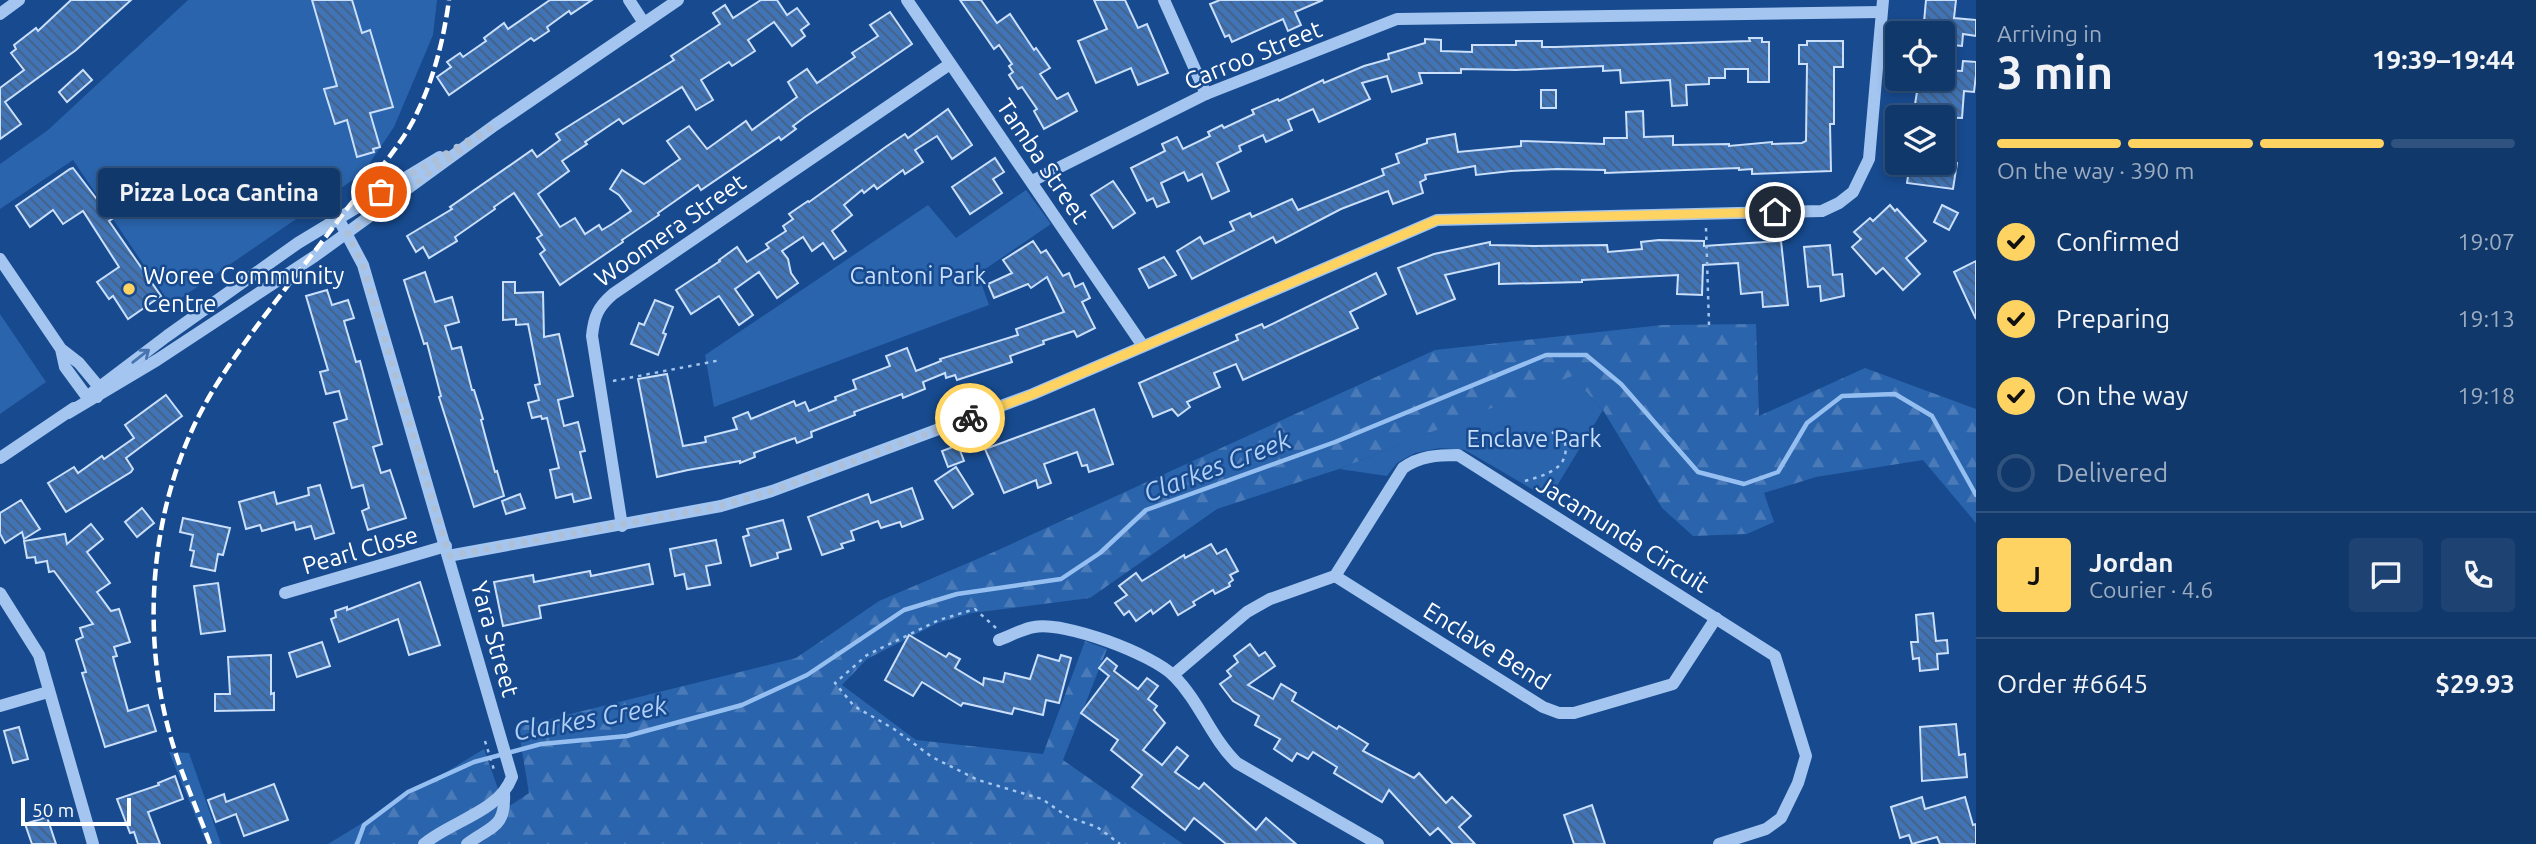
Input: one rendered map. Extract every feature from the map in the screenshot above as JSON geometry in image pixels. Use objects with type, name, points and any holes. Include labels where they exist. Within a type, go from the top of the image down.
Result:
[{"type":"street","points":[[0,14],[19,0]]},
{"type":"street","points":[[629,0],[644,23]]},
{"type":"street","points":[[94,394],[157,360],[347,234],[495,125],[678,0]]},
{"type":"street","name":"Tamba Street","points":[[907,0],[1143,346]]},
{"type":"street","points":[[1164,0],[1206,94]]},
{"type":"street","name":"Carroo Street","points":[[1031,181],[1206,94],[1396,19],[1882,6]]},
{"type":"street","name":"Pearl Close","points":[[285,593],[447,551],[622,526],[721,506],[772,491],[1033,394],[1437,220],[1822,211],[1853,192],[1869,159],[1882,6]]},
{"type":"street","name":"Woomera Street","points":[[622,526],[592,336],[593,318],[600,305],[950,64]]},
{"type":"street","points":[[0,458],[68,413],[264,266],[338,218],[495,125]]},
{"type":"street","name":"Yara Street","points":[[338,218],[363,265],[512,773],[504,793]]},
{"type":"street","points":[[0,259],[61,349],[65,368],[94,394]]},
{"type":"street","name":"Jacamunda Circuit","points":[[1335,576],[1403,468],[1415,460],[1436,455],[1458,455],[1775,656],[1806,755],[1798,783],[1781,818],[1766,830],[1719,844]]},
{"type":"street","points":[[1173,675],[1248,612],[1270,599],[1335,576]]},
{"type":"street","name":"Enclave Bend","points":[[1335,576],[1544,707],[1559,713],[1574,713],[1673,684],[1716,618]]},
{"type":"street","points":[[0,593],[39,655],[93,844]]},
{"type":"street","points":[[1003,639],[1035,626],[1083,632],[1142,656],[1173,675],[1190,695],[1223,749],[1237,764],[1378,844]]},
{"type":"street","points":[[0,706],[48,692]]},
{"type":"street","points":[[424,844],[504,793]]},
{"type":"street","points":[[467,844],[499,824],[505,809],[504,793]]},
{"type":"path","points":[[1705,214],[1709,325]]},
{"type":"path","points":[[600,383],[721,360]]},
{"type":"path","points":[[1517,492],[1524,481],[1550,473],[1562,462],[1566,454],[1565,443],[1552,432]]},
{"type":"path","points":[[1003,639],[975,609],[939,620],[867,654],[835,684],[854,706],[894,729],[932,757],[978,780],[1042,799],[1068,817],[1097,827],[1120,844]]},
{"type":"path","points":[[485,741],[495,773]]},
{"type":"green space","points":[[188,0],[437,0],[433,35],[394,127],[363,173],[171,305],[73,160],[0,209],[0,164],[48,130]]},
{"type":"green space","name":"Cantoni Park","points":[[1026,190],[1051,224],[978,274],[989,305],[714,407],[705,355],[928,205],[956,238]]},
{"type":"green space","points":[[0,314],[46,382],[0,414]]},
{"type":"green space","points":[[1756,324],[1759,416],[1865,368],[1976,409],[1976,523],[1923,460],[1816,477],[1764,493],[1774,522],[1747,534],[1693,536],[1662,508],[1603,410],[1572,376],[1339,469],[1217,509],[1090,598],[972,613],[938,623],[867,659],[842,685],[916,740],[1043,754],[1085,641],[1107,649],[1063,760],[1183,844],[328,844],[484,749],[505,809],[529,793],[518,727],[796,658],[879,601],[996,551],[1435,350],[1662,325]]},
{"type":"green space","name":"Enclave Park","points":[[1572,375],[1603,410],[1549,499],[1465,450],[1440,448],[1415,453],[1397,463],[1387,476],[1339,469]]},
{"type":"green space","points":[[169,752],[189,753],[221,844],[207,844]]},
{"type":"building","points":[[71,0],[131,0],[76,50],[5,102],[21,124],[0,139],[0,88],[24,70],[11,53],[16,49],[14,45],[36,28],[38,31]]},
{"type":"building","points":[[312,0],[352,0],[362,33],[370,30],[393,107],[370,113],[380,147],[373,149],[374,152],[357,157],[347,120],[335,124],[324,89],[337,86]]},
{"type":"building","points":[[550,0],[592,0],[571,14],[569,11],[547,27],[549,31],[534,41],[531,38],[449,95],[437,77],[451,67],[447,62],[460,53],[463,57],[486,41],[484,38],[504,23],[508,29]]},
{"type":"building","points":[[761,0],[777,0],[787,15],[797,8],[809,24],[801,30],[805,36],[792,46],[774,22],[748,40],[755,51],[732,66],[729,62],[701,80],[713,100],[696,110],[682,87],[623,124],[619,119],[585,142],[587,144],[562,161],[569,171],[538,194],[560,227],[575,218],[585,234],[599,225],[602,230],[612,224],[631,211],[619,195],[610,189],[622,170],[644,184],[680,159],[667,141],[689,126],[707,149],[746,121],[752,130],[797,97],[788,82],[807,69],[817,83],[855,57],[852,53],[878,36],[870,25],[890,12],[912,44],[805,117],[793,126],[796,129],[781,140],[779,137],[701,190],[698,185],[622,240],[623,242],[560,285],[540,254],[545,250],[537,238],[542,235],[514,193],[455,237],[457,241],[429,258],[423,247],[416,252],[407,236],[452,209],[450,207],[532,150],[537,157],[560,140],[556,134],[674,60],[671,56],[720,24],[713,13],[725,5],[733,18]]},
{"type":"building","points":[[960,0],[981,0],[997,23],[1010,14],[1034,50],[1036,48],[1050,68],[1040,74],[1057,99],[1068,93],[1077,111],[1044,129],[1034,111],[1037,109],[1022,87],[1018,89],[1009,75],[1013,72],[1009,66],[1012,64],[999,45],[994,49]]},
{"type":"building","points":[[1094,0],[1125,0],[1138,28],[1147,24],[1168,73],[1138,85],[1131,68],[1096,83],[1078,41],[1107,29]]},
{"type":"building","points":[[1220,0],[1323,0],[1295,12],[1301,25],[1288,31],[1283,19],[1232,42],[1229,35],[1225,37],[1210,4]]},
{"type":"building","points":[[1926,0],[1956,0],[1954,18],[1976,20],[1976,36],[1963,34],[1962,46],[1955,45],[1955,21],[1924,21]]},
{"type":"building","points":[[1749,38],[1762,38],[1762,42],[1769,42],[1769,82],[1748,82],[1748,69],[1725,69],[1725,78],[1709,78],[1709,84],[1686,85],[1687,105],[1672,106],[1670,80],[1621,83],[1620,70],[1603,71],[1603,66],[1516,70],[1461,69],[1461,73],[1419,73],[1422,83],[1392,92],[1387,76],[1362,83],[1370,99],[1319,122],[1313,109],[1288,120],[1292,130],[1266,142],[1263,135],[1239,146],[1241,151],[1217,163],[1229,191],[1212,199],[1202,174],[1188,181],[1184,172],[1161,183],[1169,202],[1157,207],[1153,198],[1147,201],[1131,168],[1165,151],[1162,144],[1177,137],[1183,149],[1210,136],[1208,132],[1222,125],[1224,128],[1254,114],[1252,110],[1278,99],[1279,101],[1323,80],[1324,83],[1389,59],[1388,54],[1425,43],[1425,39],[1441,40],[1441,51],[1472,52],[1472,45],[1516,45],[1516,41],[1542,41],[1542,47],[1555,47],[1750,41]]},
{"type":"building","points":[[1807,41],[1843,41],[1843,67],[1834,67],[1834,124],[1830,124],[1831,171],[1752,174],[1752,169],[1739,168],[1605,173],[1605,170],[1557,169],[1476,175],[1475,166],[1425,175],[1426,179],[1420,182],[1423,193],[1393,204],[1388,191],[1341,209],[1276,243],[1273,237],[1192,279],[1177,251],[1200,237],[1204,244],[1234,230],[1230,222],[1250,213],[1252,217],[1292,199],[1298,210],[1384,175],[1382,169],[1399,163],[1396,154],[1427,143],[1427,139],[1455,134],[1458,152],[1521,146],[1521,141],[1604,144],[1604,138],[1627,138],[1626,112],[1643,111],[1644,137],[1673,136],[1673,145],[1802,143],[1806,141],[1807,64],[1799,64],[1799,45],[1807,45]]},
{"type":"building","points":[[1963,61],[1976,62],[1974,92],[1964,91],[1962,118],[1955,118],[1955,105],[1915,105],[1917,91],[1955,91],[1955,71],[1962,71]]},
{"type":"building","points":[[83,70],[92,80],[67,102],[59,92]]},
{"type":"building","points":[[1541,90],[1556,90],[1556,108],[1541,108]]},
{"type":"building","points":[[948,109],[972,145],[952,159],[937,136],[915,150],[923,162],[905,174],[903,170],[877,189],[874,185],[864,193],[862,190],[844,205],[852,215],[832,231],[846,251],[834,259],[823,243],[812,251],[803,237],[782,251],[798,283],[777,298],[759,272],[735,289],[753,315],[739,325],[719,296],[691,314],[676,290],[737,247],[747,262],[769,248],[766,244],[786,231],[783,226],[793,219],[789,214],[905,134],[908,138]]},
{"type":"building","points":[[995,158],[1004,172],[993,179],[1002,193],[970,214],[952,187]]},
{"type":"building","points":[[1957,163],[1953,189],[1907,183],[1908,175],[1955,175]]},
{"type":"building","points":[[73,168],[112,219],[109,221],[161,296],[128,319],[113,296],[109,299],[97,282],[119,267],[83,211],[63,224],[53,210],[30,227],[16,206]]},
{"type":"building","points":[[1113,181],[1135,213],[1113,228],[1091,195]]},
{"type":"building","points":[[1890,205],[1895,211],[1897,209],[1926,241],[1906,258],[1920,274],[1903,290],[1883,268],[1876,274],[1852,247],[1861,239],[1854,232],[1870,218],[1873,221]]},
{"type":"building","points":[[1942,205],[1958,213],[1949,230],[1934,222]]},
{"type":"building","points":[[1033,241],[1041,253],[1046,250],[1063,276],[1069,273],[1075,287],[1083,283],[1090,298],[1082,302],[1095,328],[1077,337],[1074,331],[1043,341],[1044,344],[1010,356],[1012,362],[957,380],[955,375],[946,378],[945,373],[923,382],[925,389],[903,398],[902,394],[854,412],[855,415],[811,432],[812,437],[797,443],[795,438],[781,443],[754,453],[755,457],[740,463],[657,477],[638,379],[667,374],[683,446],[706,442],[705,437],[737,429],[733,418],[748,412],[751,419],[794,401],[796,406],[805,402],[809,411],[856,389],[853,380],[890,366],[886,356],[907,348],[916,371],[941,361],[940,359],[1018,335],[1016,329],[1064,312],[1047,277],[1031,288],[1028,284],[994,298],[988,284],[1012,273],[1003,260]]},
{"type":"building","points":[[1704,241],[1704,246],[1781,241],[1788,305],[1763,307],[1762,292],[1741,294],[1738,263],[1703,265],[1702,295],[1677,294],[1678,275],[1582,282],[1499,284],[1499,263],[1445,275],[1455,299],[1417,314],[1398,268],[1434,254],[1490,242],[1490,245],[1607,245],[1608,252],[1642,249],[1641,242]]},
{"type":"building","points":[[1830,245],[1833,275],[1842,274],[1844,296],[1821,301],[1820,286],[1808,287],[1804,247]]},
{"type":"building","points":[[1164,257],[1176,275],[1149,288],[1139,269]]},
{"type":"building","points":[[1976,261],[1976,319],[1954,272]]},
{"type":"building","points":[[425,272],[435,302],[452,297],[459,322],[445,326],[452,349],[461,347],[504,496],[474,507],[439,397],[441,396],[427,343],[424,344],[404,280]]},
{"type":"building","points":[[1376,273],[1386,294],[1350,312],[1358,328],[1243,380],[1236,364],[1214,373],[1220,387],[1187,402],[1190,407],[1178,416],[1172,409],[1153,417],[1139,383],[1238,340],[1236,335],[1262,324],[1264,328]]},
{"type":"building","points":[[503,282],[515,282],[515,293],[543,292],[544,337],[559,334],[573,396],[558,400],[564,426],[578,422],[585,451],[580,452],[591,498],[574,502],[572,494],[556,498],[550,470],[559,468],[547,418],[532,418],[528,403],[539,400],[535,385],[540,384],[528,324],[516,325],[516,319],[503,320]]},
{"type":"building","points":[[327,290],[332,305],[348,300],[354,318],[344,321],[356,362],[360,361],[382,444],[373,447],[381,473],[390,470],[406,518],[368,530],[362,511],[369,508],[363,485],[352,488],[334,423],[347,419],[339,391],[326,394],[320,372],[328,370],[306,296]]},
{"type":"building","points":[[655,300],[673,307],[658,355],[631,344],[639,323],[644,325]]},
{"type":"building","points":[[166,395],[182,416],[126,458],[133,469],[131,472],[66,512],[48,483],[74,467],[78,473],[134,438],[125,425]]},
{"type":"building","points":[[1094,409],[1113,464],[1089,472],[1087,465],[1082,466],[1077,452],[1044,464],[1051,483],[1038,488],[1036,480],[1004,493],[985,449]]},
{"type":"building","points":[[958,445],[964,461],[948,467],[942,451]]},
{"type":"building","points":[[956,467],[973,494],[953,508],[935,481]]},
{"type":"building","points":[[320,485],[334,533],[315,539],[311,526],[296,530],[294,522],[262,531],[260,525],[246,529],[239,502],[274,492],[277,504],[309,495],[308,488]]},
{"type":"building","points":[[912,488],[923,519],[902,527],[900,522],[881,528],[878,521],[851,531],[854,540],[841,544],[843,548],[822,555],[808,517],[868,494],[871,503]]},
{"type":"building","points":[[520,494],[525,508],[506,514],[502,501]]},
{"type":"building","points":[[21,500],[40,529],[24,539],[22,532],[5,543],[0,534],[0,513]]},
{"type":"building","points":[[142,508],[154,523],[137,537],[125,522]]},
{"type":"building","points":[[183,518],[230,528],[223,555],[218,554],[215,571],[191,566],[193,535],[180,532]]},
{"type":"building","points":[[783,520],[791,549],[777,553],[778,558],[751,566],[743,537],[749,535],[747,529]]},
{"type":"building","points":[[91,524],[103,539],[87,552],[110,583],[97,592],[111,611],[119,609],[130,642],[114,647],[117,656],[113,657],[128,711],[148,705],[156,731],[105,747],[82,673],[86,672],[76,640],[83,637],[80,628],[93,624],[54,571],[49,572],[47,561],[36,563],[35,557],[27,558],[24,541],[65,534],[67,544]]},
{"type":"building","points":[[716,540],[721,563],[706,566],[710,585],[687,589],[684,574],[675,576],[670,549]]},
{"type":"building","points":[[1211,544],[1217,554],[1226,549],[1238,571],[1230,575],[1233,580],[1229,583],[1230,586],[1215,594],[1213,590],[1178,615],[1170,601],[1153,614],[1151,610],[1136,621],[1129,611],[1124,615],[1115,603],[1127,595],[1119,586],[1136,573],[1142,581],[1184,555],[1185,558]]},
{"type":"building","points":[[649,564],[653,584],[539,606],[541,618],[503,626],[494,582],[533,575],[534,582],[590,571],[591,576]]},
{"type":"building","points":[[420,582],[440,645],[409,655],[398,619],[339,642],[331,619],[336,617],[335,611],[347,607],[347,610]]},
{"type":"building","points":[[218,583],[225,631],[201,634],[194,586]]},
{"type":"building","points":[[1933,613],[1936,641],[1947,640],[1948,653],[1937,654],[1938,669],[1920,671],[1919,658],[1913,659],[1911,642],[1918,642],[1916,615]]},
{"type":"building","points":[[909,635],[946,657],[949,653],[960,659],[955,668],[983,685],[984,678],[1003,682],[1005,673],[1030,679],[1038,655],[1059,661],[1061,655],[1071,658],[1059,703],[1046,700],[1043,715],[1014,708],[1012,714],[963,703],[961,706],[922,682],[913,696],[885,680]]},
{"type":"building","points":[[322,642],[330,666],[297,677],[289,653]]},
{"type":"building","points":[[1250,644],[1259,656],[1265,652],[1275,666],[1248,685],[1273,699],[1281,684],[1296,693],[1292,701],[1337,729],[1339,726],[1368,744],[1363,751],[1414,778],[1419,773],[1446,803],[1452,797],[1471,816],[1459,827],[1475,844],[1453,844],[1438,828],[1430,835],[1389,790],[1382,802],[1334,773],[1337,767],[1313,752],[1308,759],[1297,753],[1292,761],[1274,749],[1280,739],[1255,725],[1259,716],[1233,701],[1220,684],[1231,676],[1227,671],[1238,662],[1234,656]]},
{"type":"building","points":[[271,655],[271,694],[274,693],[274,710],[215,711],[215,694],[230,694],[228,657]]},
{"type":"building","points":[[1107,658],[1117,666],[1114,671],[1138,689],[1147,678],[1158,686],[1148,699],[1157,706],[1154,710],[1165,723],[1143,750],[1162,765],[1177,747],[1188,756],[1175,772],[1199,789],[1204,783],[1256,830],[1266,818],[1296,844],[1226,844],[1194,818],[1185,830],[1132,787],[1142,775],[1111,750],[1118,740],[1081,713],[1109,676],[1099,668]]},
{"type":"building","points":[[1956,724],[1959,755],[1965,754],[1967,777],[1922,781],[1920,727]]},
{"type":"building","points":[[19,727],[28,759],[13,763],[4,731]]},
{"type":"building","points":[[175,776],[183,799],[148,812],[160,844],[138,844],[134,832],[130,833],[117,799],[159,785],[158,783]]},
{"type":"building","points":[[274,784],[288,820],[244,836],[236,814],[216,822],[208,800],[224,794],[226,802]]},
{"type":"building","points":[[1922,797],[1925,809],[1965,797],[1973,825],[1976,824],[1976,844],[1940,844],[1937,837],[1912,844],[1909,835],[1900,838],[1891,807]]},
{"type":"building","points":[[1592,805],[1605,844],[1574,844],[1564,815]]},
{"type":"building","points":[[47,817],[56,844],[32,844],[25,824]]},
{"type":"waterway","name":"Clarkes Creek","points":[[357,844],[364,825],[408,792],[474,762],[541,744],[627,736],[742,705],[807,675],[904,610],[957,594],[1061,579],[1100,553],[1146,510],[1335,442],[1546,355],[1586,355],[1621,384],[1698,472],[1744,484],[1778,472],[1807,423],[1842,396],[1895,394],[1932,416],[1976,495]]},
{"type":"railway","points":[[210,844],[173,745],[162,702],[156,657],[156,565],[163,519],[175,475],[191,432],[226,369],[349,206],[388,159],[413,121],[436,62],[449,0]]},
{"type":"way so far","points":[[381,192],[495,125],[347,234],[363,265],[449,556],[721,506],[772,491],[970,418]]},
{"type":"place","name":"Pizza Loca Cantina","points":[[381,192]]},
{"type":"place","name":"Woree Community Centre","points":[[129,289]]},
{"type":"route","points":[[970,418],[1033,394],[1437,220],[1775,212]]}]
